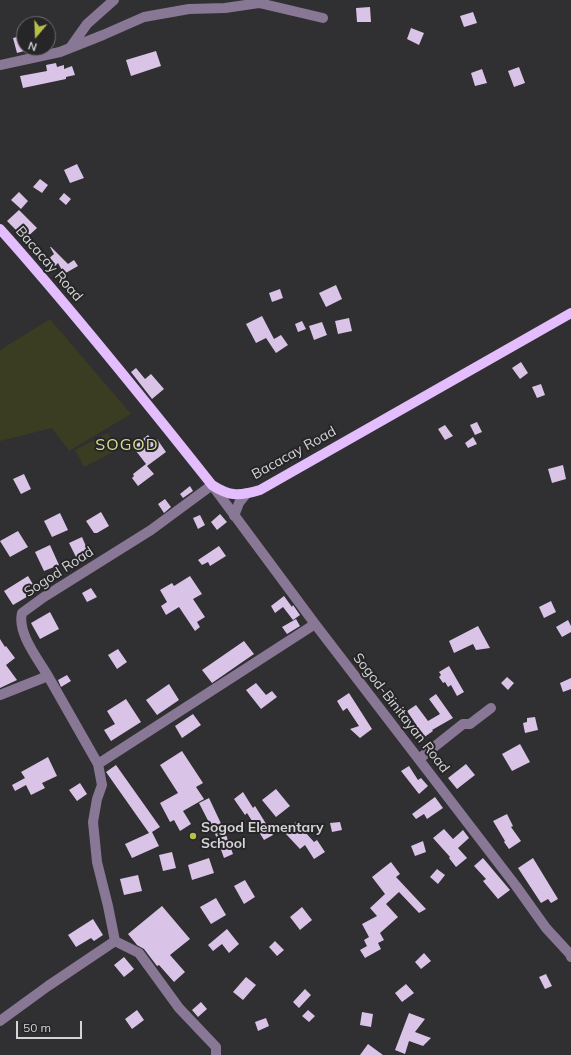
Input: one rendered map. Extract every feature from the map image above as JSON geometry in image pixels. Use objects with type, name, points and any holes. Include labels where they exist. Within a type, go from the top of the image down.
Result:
[{"type":"main road","name":"Bacacay Road","points":[[0,229],[103,349],[212,484],[227,493],[236,495],[260,490],[571,313]]},
{"type":"street","points":[[70,48],[87,24],[114,0]]},
{"type":"street","points":[[0,65],[60,52],[144,17],[189,9],[225,8],[259,3],[323,18]]},
{"type":"street","name":"Sogod-Binitayan Road","points":[[212,484],[234,516],[315,624],[516,886],[546,928],[571,956]]},
{"type":"street","name":"Sogod Road","points":[[48,676],[27,642],[20,619],[22,613],[44,597],[151,530],[212,484]]},
{"type":"street","points":[[234,516],[239,502],[247,493]]},
{"type":"street","points":[[98,764],[315,624]]},
{"type":"street","points":[[0,694],[48,676],[98,764],[102,785],[97,799],[93,822],[97,862],[110,912],[115,941]]},
{"type":"street","points":[[419,759],[462,724],[470,724],[491,708]]},
{"type":"street","points":[[0,1021],[48,986],[115,941]]},
{"type":"street","points":[[115,941],[139,953],[179,1008],[216,1047],[216,1055]]},
{"type":"green space","points":[[50,319],[131,414],[69,451],[52,428],[0,441],[0,350]]},
{"type":"green space","points":[[108,433],[117,450],[84,467],[75,450]]},
{"type":"building","points":[[370,7],[371,22],[357,22],[356,8]]},
{"type":"building","points":[[473,12],[477,23],[464,27],[460,16]]},
{"type":"building","points":[[411,28],[424,33],[419,45],[407,39]]},
{"type":"building","points":[[16,37],[16,49],[13,38]]},
{"type":"building","points":[[156,51],[161,66],[131,76],[126,60]]},
{"type":"building","points":[[56,63],[57,67],[64,65],[64,69],[72,66],[75,75],[66,77],[66,79],[23,88],[20,76],[47,71],[46,65]]},
{"type":"building","points":[[519,67],[525,83],[514,87],[508,71]]},
{"type":"building","points":[[482,69],[487,83],[475,86],[471,73]]},
{"type":"building","points":[[77,164],[84,178],[70,183],[64,170]]},
{"type":"building","points":[[40,179],[48,185],[42,193],[33,187]]},
{"type":"building","points":[[19,192],[28,201],[21,209],[11,200]]},
{"type":"building","points":[[64,193],[71,199],[66,205],[59,199]]},
{"type":"building","points":[[19,210],[37,228],[25,239],[7,221]]},
{"type":"building","points":[[50,247],[68,264],[74,260],[78,266],[64,274],[58,263],[53,268],[46,261],[54,254]]},
{"type":"building","points":[[336,285],[342,299],[326,307],[319,293]]},
{"type":"building","points":[[280,289],[283,298],[272,302],[269,293]]},
{"type":"building","points":[[262,316],[274,339],[281,335],[288,345],[276,353],[266,338],[256,343],[246,324]]},
{"type":"building","points":[[349,318],[352,331],[338,334],[335,321]]},
{"type":"building","points":[[302,321],[306,329],[298,332],[295,324]]},
{"type":"building","points":[[322,322],[327,335],[314,340],[309,326]]},
{"type":"building","points":[[521,362],[528,373],[520,379],[512,368]]},
{"type":"building","points":[[136,368],[145,379],[151,374],[164,389],[152,399],[131,372]]},
{"type":"building","points":[[541,384],[545,395],[537,398],[532,387]]},
{"type":"building","points":[[477,422],[482,432],[475,435],[470,425]]},
{"type":"building","points":[[445,425],[453,436],[445,440],[438,429]]},
{"type":"building","points":[[148,435],[153,442],[157,439],[166,452],[147,466],[154,474],[138,486],[132,478],[134,476],[133,474],[146,464],[133,447]]},
{"type":"building","points":[[473,437],[477,444],[468,448],[465,443]]},
{"type":"building","points":[[563,465],[566,479],[552,483],[548,469]]},
{"type":"building","points":[[24,474],[31,489],[21,494],[13,479]]},
{"type":"building","points":[[190,486],[193,491],[183,498],[180,494]]},
{"type":"building","points":[[165,499],[171,507],[164,513],[158,504]]},
{"type":"building","points":[[101,512],[109,526],[97,533],[94,533],[86,521]]},
{"type":"building","points":[[60,513],[68,530],[52,537],[44,521]]},
{"type":"building","points":[[220,514],[227,522],[217,530],[211,522]]},
{"type":"building","points":[[200,515],[205,525],[198,529],[193,518]]},
{"type":"building","points":[[18,531],[28,547],[10,557],[0,541]]},
{"type":"building","points":[[82,537],[88,551],[76,557],[69,543]]},
{"type":"building","points":[[50,545],[59,565],[44,571],[35,552]]},
{"type":"building","points":[[219,546],[226,556],[210,566],[208,562],[202,565],[198,560]]},
{"type":"building","points":[[28,576],[37,591],[13,605],[4,591]]},
{"type":"building","points":[[190,576],[202,594],[193,599],[205,617],[197,622],[200,627],[195,631],[179,607],[166,615],[161,606],[167,602],[160,590],[172,583],[174,586]]},
{"type":"building","points":[[91,588],[97,597],[87,602],[82,593]]},
{"type":"building","points":[[284,596],[300,615],[293,620],[283,607],[275,613],[271,606]]},
{"type":"building","points":[[551,601],[556,612],[544,618],[539,607]]},
{"type":"building","points":[[50,612],[59,629],[40,639],[31,623]]},
{"type":"building","points":[[296,619],[300,626],[287,634],[282,627]]},
{"type":"building","points":[[568,620],[571,626],[571,632],[562,637],[556,627]]},
{"type":"building","points":[[478,626],[490,648],[476,650],[473,644],[454,653],[449,641]]},
{"type":"building","points":[[0,639],[15,658],[6,665],[17,680],[0,688]]},
{"type":"building","points":[[244,641],[254,654],[212,683],[202,670]]},
{"type":"building","points":[[118,649],[127,662],[117,669],[108,655]]},
{"type":"building","points":[[449,666],[464,692],[457,696],[451,685],[448,687],[439,677],[441,675],[439,672]]},
{"type":"building","points":[[67,675],[71,681],[61,687],[58,680]]},
{"type":"building","points":[[507,677],[514,683],[508,690],[501,683]]},
{"type":"building","points":[[571,678],[571,689],[563,692],[560,683]]},
{"type":"building","points":[[256,683],[266,695],[272,691],[277,697],[261,709],[246,690]]},
{"type":"building","points":[[169,684],[179,700],[157,715],[146,700]]},
{"type":"building","points":[[349,693],[372,729],[360,738],[350,729],[359,726],[347,708],[343,711],[337,701]]},
{"type":"building","points":[[436,694],[453,718],[432,730],[433,731],[423,738],[415,727],[417,726],[407,711],[416,705],[428,721],[440,714],[429,699]]},
{"type":"building","points":[[126,699],[141,722],[111,741],[104,730],[115,724],[107,711]]},
{"type":"building","points":[[193,714],[201,725],[182,738],[175,726]]},
{"type":"building","points":[[535,717],[538,730],[525,733],[523,723],[527,722],[527,718]]},
{"type":"building","points":[[520,744],[530,762],[512,771],[502,754]]},
{"type":"building","points":[[182,751],[203,783],[196,787],[204,799],[183,811],[191,824],[180,831],[174,820],[170,822],[160,803],[178,793],[160,765]]},
{"type":"building","points":[[48,757],[57,776],[42,783],[45,788],[31,795],[26,785],[15,791],[12,785],[25,778],[21,772]]},
{"type":"building","points":[[466,764],[475,775],[457,789],[448,778]]},
{"type":"building","points":[[116,765],[160,827],[152,832],[159,846],[132,858],[125,844],[149,833],[106,772]]},
{"type":"building","points":[[409,766],[418,780],[421,778],[428,786],[419,794],[401,771]]},
{"type":"building","points":[[80,783],[87,794],[77,801],[69,790]]},
{"type":"building","points":[[276,789],[290,806],[276,817],[262,800]]},
{"type":"building","points":[[243,792],[253,808],[255,806],[273,835],[264,840],[247,813],[245,815],[234,799]]},
{"type":"building","points":[[435,797],[443,808],[427,819],[424,814],[416,819],[412,814]]},
{"type":"building","points":[[209,798],[225,832],[233,854],[224,858],[216,836],[199,803]]},
{"type":"building","points":[[507,814],[513,826],[511,827],[521,841],[509,849],[493,821]]},
{"type":"building","points":[[296,822],[314,842],[317,840],[325,852],[314,859],[305,845],[300,849],[285,833]]},
{"type":"building","points":[[340,822],[342,830],[332,832],[330,823]]},
{"type":"building","points":[[444,829],[453,839],[463,830],[469,838],[458,848],[467,858],[456,867],[449,858],[450,857],[433,838]]},
{"type":"building","points":[[423,841],[426,852],[415,856],[411,846]]},
{"type":"building","points":[[172,852],[176,868],[163,871],[159,855]]},
{"type":"building","points":[[209,858],[214,873],[192,880],[188,865]]},
{"type":"building","points":[[483,858],[510,890],[498,899],[483,881],[486,879],[474,866]]},
{"type":"building","points":[[533,858],[558,899],[551,903],[548,899],[541,903],[518,868]]},
{"type":"building","points":[[391,862],[400,874],[396,877],[426,909],[419,913],[399,892],[386,904],[398,917],[380,933],[384,940],[378,943],[381,949],[365,958],[360,950],[367,946],[364,940],[369,937],[362,924],[377,916],[370,908],[385,894],[372,877]]},
{"type":"building","points":[[437,869],[445,875],[438,884],[430,877]]},
{"type":"building","points":[[138,875],[142,891],[124,895],[120,879]]},
{"type":"building","points":[[245,880],[255,897],[244,904],[234,886]]},
{"type":"building","points":[[216,898],[226,915],[211,924],[200,907]]},
{"type":"building","points":[[162,906],[190,939],[170,955],[185,972],[174,982],[159,965],[157,966],[144,949],[137,945],[128,934]]},
{"type":"building","points":[[302,907],[312,920],[300,930],[290,917]]},
{"type":"building","points":[[93,919],[103,935],[94,941],[91,938],[76,947],[68,935]]},
{"type":"building","points":[[227,929],[239,944],[229,953],[222,944],[213,951],[208,945]]},
{"type":"building","points":[[275,941],[284,950],[277,956],[269,947]]},
{"type":"building","points":[[424,953],[431,961],[421,969],[415,962]]},
{"type":"building","points":[[124,957],[134,969],[124,977],[114,965]]},
{"type":"building","points":[[546,974],[552,986],[545,989],[539,977]]},
{"type":"building","points":[[246,977],[256,985],[243,1000],[233,992]]},
{"type":"building","points":[[406,984],[414,993],[402,1002],[395,993]]},
{"type":"building","points":[[305,989],[311,995],[299,1008],[293,1002]]},
{"type":"building","points":[[201,1002],[207,1009],[198,1017],[192,1010]]},
{"type":"building","points":[[137,1010],[144,1020],[132,1029],[125,1019]]},
{"type":"building","points":[[308,1010],[315,1016],[309,1022],[302,1016]]},
{"type":"building","points":[[362,1012],[373,1014],[371,1027],[360,1025]]},
{"type":"building","points":[[409,1013],[425,1019],[415,1032],[431,1038],[423,1046],[409,1041],[405,1054],[395,1050]]},
{"type":"building","points":[[266,1018],[269,1026],[258,1031],[255,1022]]},
{"type":"building","points":[[368,1044],[383,1055],[360,1055]]},
{"type":"place","name":"Sogod Elementary School","points":[[193,836]]},
{"type":"district","name":"SOGOD","points":[[127,445]]}]
